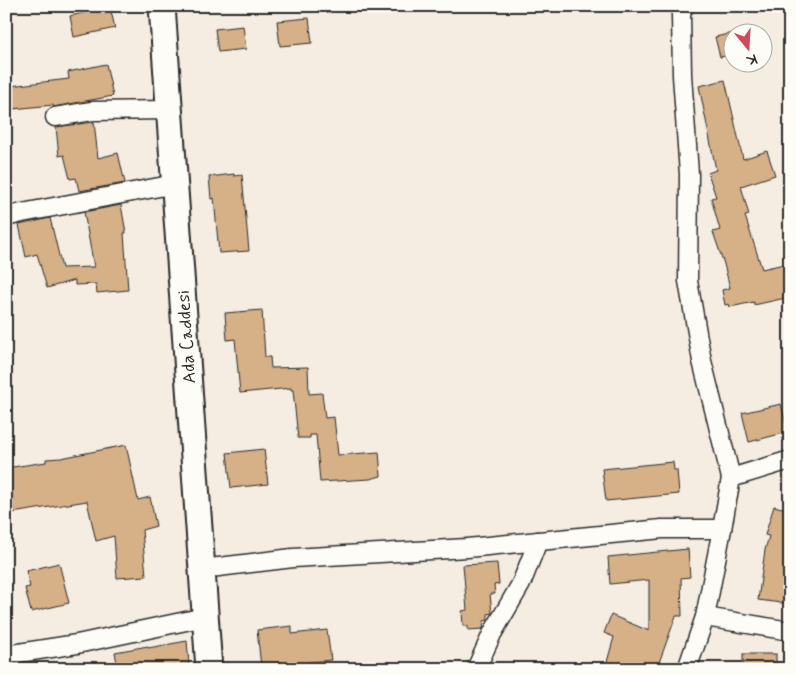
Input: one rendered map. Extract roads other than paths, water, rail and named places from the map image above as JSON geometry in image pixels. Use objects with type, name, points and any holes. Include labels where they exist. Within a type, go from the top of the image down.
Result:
[{"type":"main road","name":"Ada Caddesi","points":[[162,6],[209,669]]},
{"type":"street","points":[[684,6],[681,14],[682,75],[689,174],[688,280],[702,362],[730,478],[705,617],[687,669]]},
{"type":"street","points":[[55,117],[92,111],[170,110]]},
{"type":"street","points":[[6,217],[175,184]]},
{"type":"street","points":[[730,478],[790,460]]},
{"type":"street","points":[[202,569],[293,558],[467,548],[662,529],[722,530]]},
{"type":"street","points":[[476,669],[492,634],[521,584],[538,541]]},
{"type":"street","points":[[6,656],[77,644],[205,617]]},
{"type":"street","points":[[705,617],[790,631]]}]
